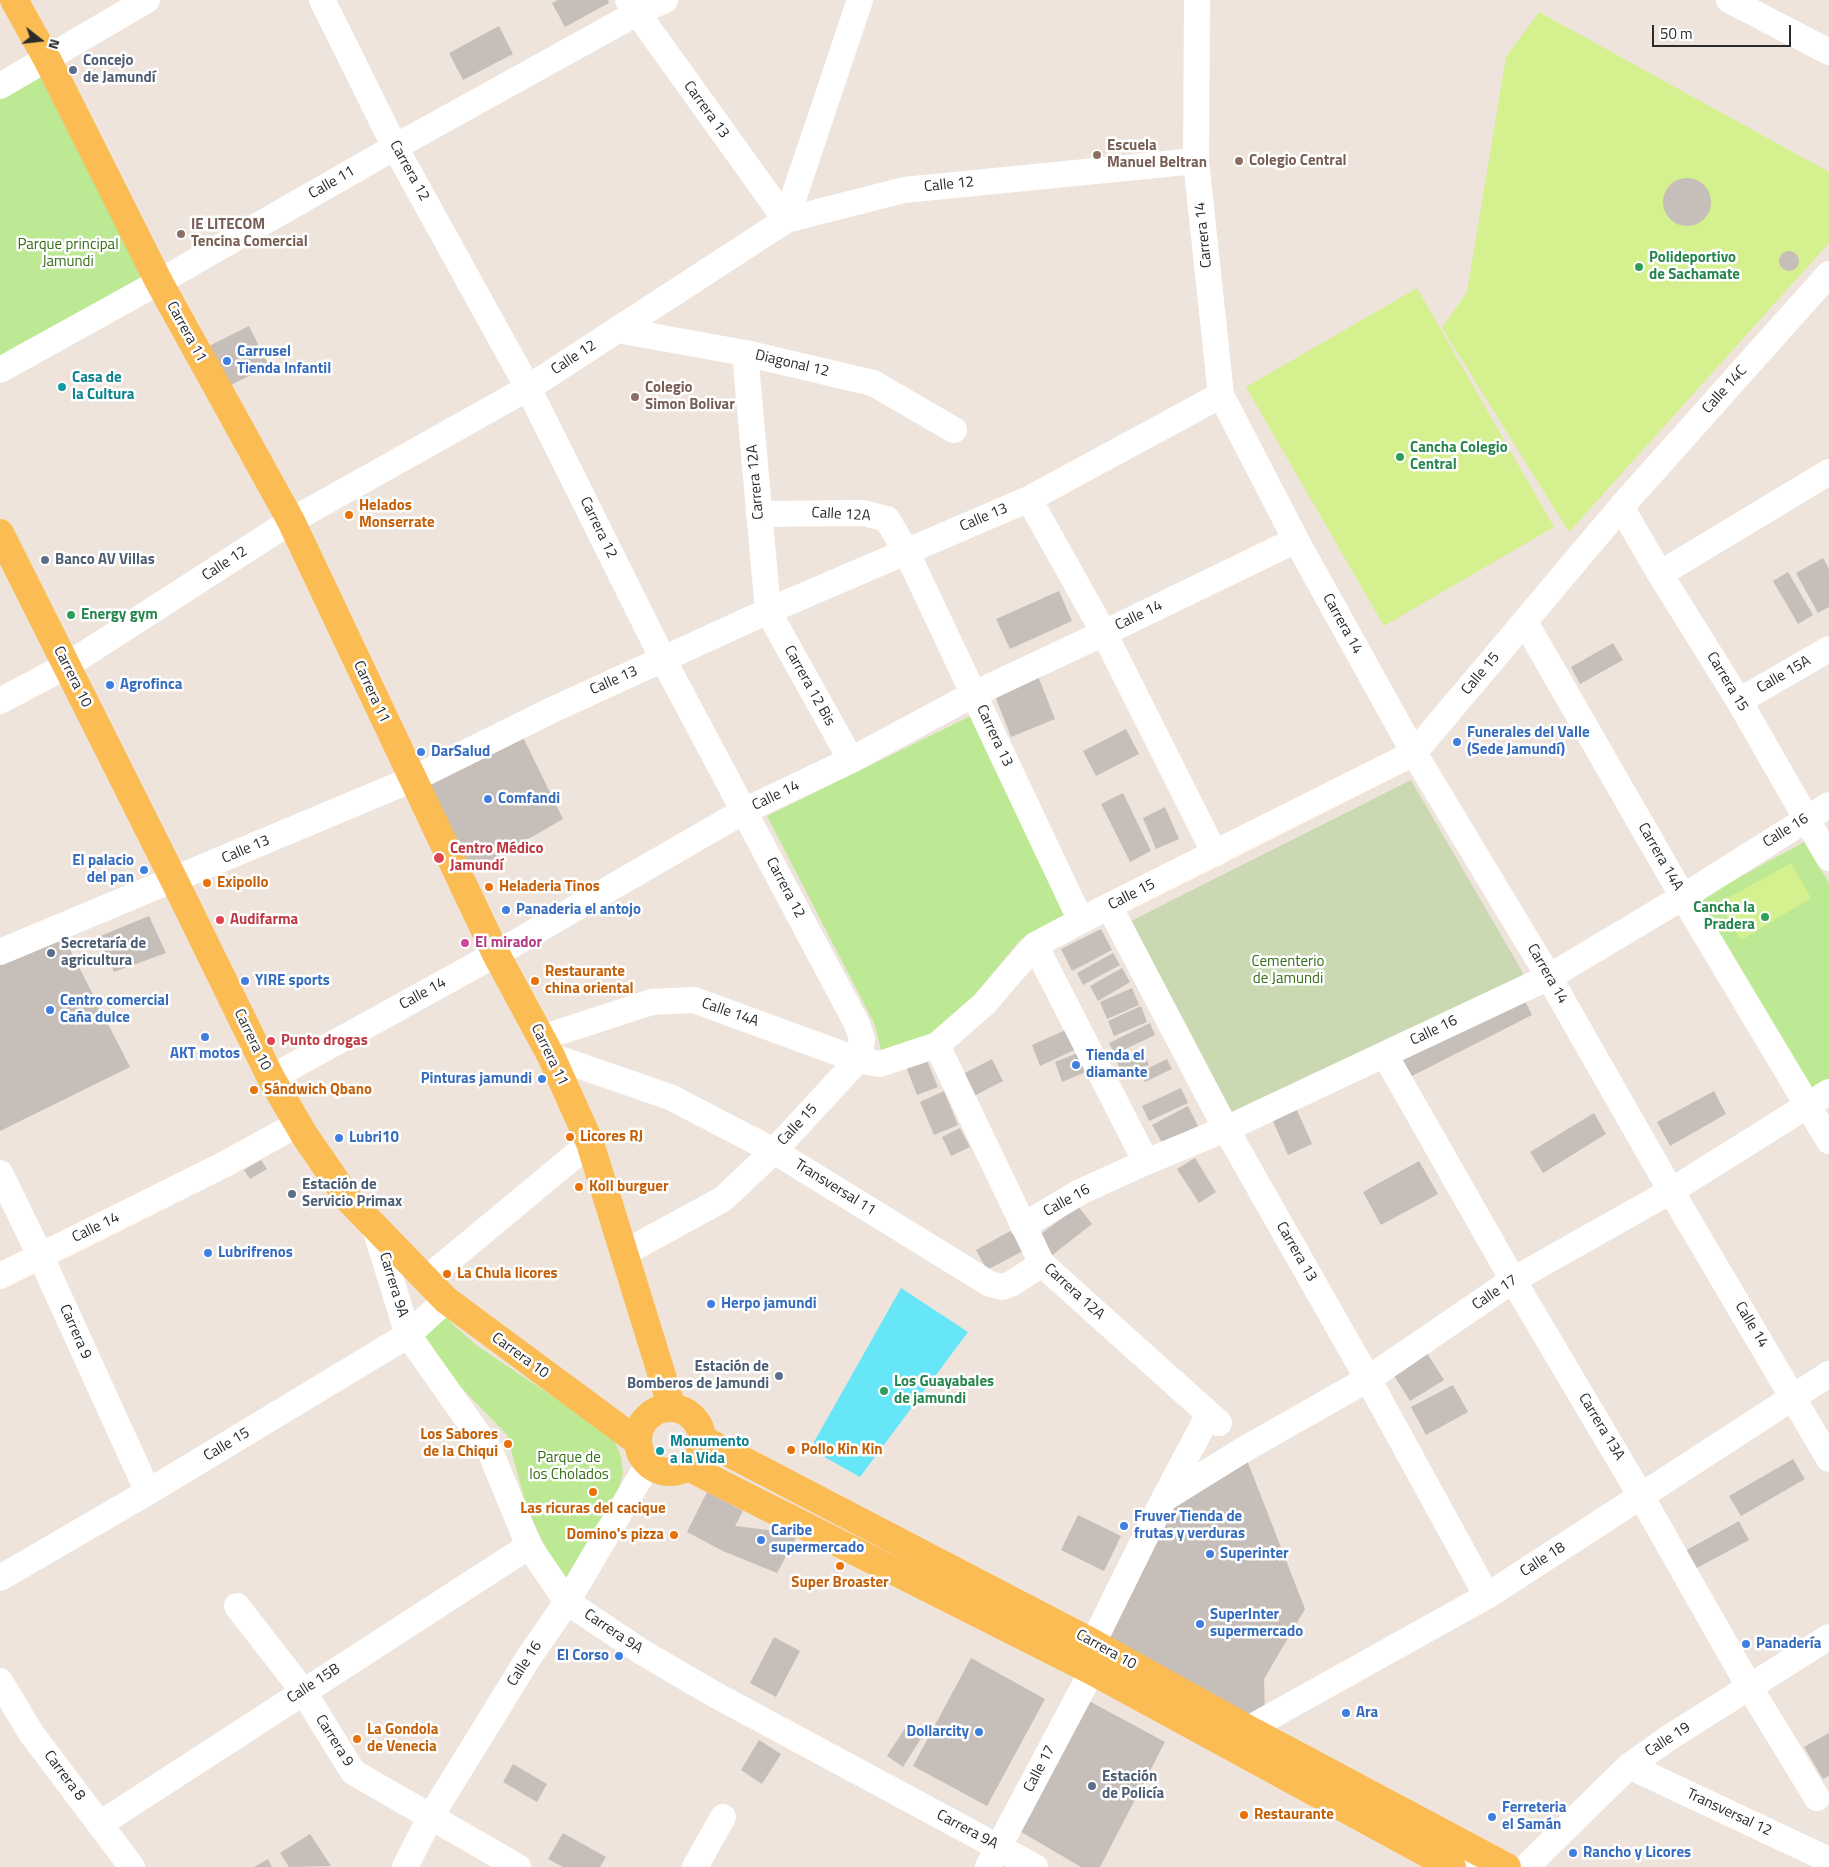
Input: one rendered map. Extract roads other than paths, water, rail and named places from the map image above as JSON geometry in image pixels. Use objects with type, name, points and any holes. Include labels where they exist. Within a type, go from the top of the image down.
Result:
[{"type":"main road","name":"Carrera 11","points":[[14,0],[47,59],[159,282],[291,522],[496,954],[546,1047],[590,1143],[672,1408]]},
{"type":"main road","name":"Carrera 10","points":[[0,533],[271,1078],[305,1136],[350,1200],[446,1300],[643,1453]]},
{"type":"main road","points":[[672,1408],[687,1412],[698,1424],[702,1439],[698,1454],[688,1466],[675,1472],[661,1471],[643,1453],[640,1430],[646,1418],[658,1410],[672,1408]]},
{"type":"main road","name":"Carrera 10","points":[[702,1439],[1093,1643],[1497,1864]]},
{"type":"main road","name":"Carrera 10","points":[[688,1466],[1092,1671],[1452,1867]]},
{"type":"street","points":[[0,86],[147,0]]},
{"type":"street","name":"Carrera 12","points":[[322,0],[395,147],[528,388],[662,659],[857,1024],[862,1039],[858,1060]]},
{"type":"street","name":"Calle 11","points":[[0,370],[159,282],[395,147],[632,7],[665,0]]},
{"type":"street","points":[[786,220],[860,0]]},
{"type":"street","name":"Carrera 14","points":[[1197,0],[1196,160],[1220,395],[1296,540],[1414,753],[1549,977],[1671,1191]]},
{"type":"street","points":[[1732,1],[1829,52]]},
{"type":"street","name":"Carrera 13","points":[[632,7],[786,220]]},
{"type":"street","name":"Calle 12","points":[[0,701],[66,666],[291,522],[528,388],[786,220],[904,190],[1196,160]]},
{"type":"street","name":"Calle 14C","points":[[1621,507],[1829,274]]},
{"type":"street","name":"Diagonal 12","points":[[618,330],[745,353],[873,383],[954,430]]},
{"type":"street","name":"Carrera 12A","points":[[745,353],[768,611]]},
{"type":"street","name":"Calle 13","points":[[0,952],[413,779],[552,710],[662,659],[768,611],[1029,499],[1220,395]]},
{"type":"street","points":[[1660,574],[1829,472]]},
{"type":"street","points":[[1029,499],[1104,633],[1215,854]]},
{"type":"street","name":"Carrera 15","points":[[1621,507],[1739,701],[1829,858]]},
{"type":"street","name":"Calle 15","points":[[624,1253],[723,1199],[774,1151],[858,1060],[880,1064],[936,1044],[984,1004],[1035,945],[1414,753],[1621,507]]},
{"type":"street","name":"Calle 12A","points":[[759,514],[863,513],[886,519],[906,551]]},
{"type":"street","name":"Calle 14","points":[[271,1078],[496,954],[744,811],[851,760],[974,694],[1296,540]]},
{"type":"street","name":"Carrera 13","points":[[906,551],[1081,921]]},
{"type":"street","name":"Carrera 12 Bis","points":[[768,611],[851,760]]},
{"type":"street","name":"Carrera 14A","points":[[1525,622],[1683,898],[1819,1099],[1829,1141]]},
{"type":"street","name":"Calle 15A","points":[[1739,701],[1829,649]]},
{"type":"street","name":"Calle 16","points":[[1023,1226],[1080,1192],[1226,1129],[1549,977],[1683,898],[1829,805]]},
{"type":"street","name":"Carrera 13","points":[[1109,906],[1226,1129],[1368,1379],[1488,1596]]},
{"type":"street","points":[[1035,945],[1146,1162]]},
{"type":"street","name":"Calle 14A","points":[[546,1047],[652,1002],[694,1000],[858,1060]]},
{"type":"street","name":"Carrera 12A","points":[[936,1044],[1042,1264],[1214,1419],[1164,1499]]},
{"type":"street","name":"Transversal 11","points":[[546,1047],[670,1097],[774,1151],[990,1284],[1002,1287],[1011,1284],[1042,1264]]},
{"type":"street","name":"Carrera 13A","points":[[1385,1055],[1513,1280],[1642,1496],[1750,1688],[1816,1798]]},
{"type":"street","name":"Calle 17","points":[[1164,1499],[1243,1450],[1368,1379],[1513,1280],[1671,1191],[1819,1099]]},
{"type":"street","name":"Calle 14","points":[[0,1276],[225,1164],[298,1124]]},
{"type":"street","points":[[425,1280],[590,1143]]},
{"type":"street","name":"Carrera 9","points":[[0,1173],[148,1492]]},
{"type":"street","name":"Calle 14","points":[[1671,1191],[1829,1459]]},
{"type":"street","name":"Carrera 9A","points":[[374,1225],[408,1335],[490,1451],[529,1546],[567,1602],[642,1652],[993,1857],[1035,1867]]},
{"type":"street","name":"Calle 15","points":[[0,1578],[148,1492],[408,1335],[446,1300]]},
{"type":"street","name":"Calle 18","points":[[1248,1729],[1488,1596],[1829,1374]]},
{"type":"street","name":"Calle 16","points":[[405,1867],[431,1816],[524,1665],[567,1602],[643,1453]]},
{"type":"street","points":[[1093,1643],[1164,1499]]},
{"type":"street","name":"Calle 15B","points":[[100,1824],[529,1546]]},
{"type":"street","name":"Carrera 9","points":[[237,1606],[303,1691],[353,1772],[518,1867]]},
{"type":"street","name":"Calle 19","points":[[1497,1864],[1670,1737],[1829,1637]]},
{"type":"street","name":"Calle 17","points":[[993,1857],[1092,1671]]},
{"type":"street","name":"Carrera 8","points":[[0,1681],[31,1733],[132,1867]]},
{"type":"street","name":"Transversal 12","points":[[1629,1766],[1829,1860]]},
{"type":"street","points":[[696,1867],[723,1817]]},
{"type":"water","name":"Los Guayabales de jamundi","points":[[901,1288],[968,1332],[860,1477],[810,1449]]},
{"type":"place","name":"Concejo de Jamundí","points":[[73,70]]},
{"type":"place","name":"Escuela Manuel Beltran","points":[[1097,155]]},
{"type":"place","name":"Colegio Central","points":[[1239,161]]},
{"type":"place","name":"IE LITECOM Tencina Comercial","points":[[181,234]]},
{"type":"place","name":"Polideportivo de Sachamate","points":[[1639,267]]},
{"type":"place","name":"Carrusel Tienda Infantil","points":[[227,361]]},
{"type":"place","name":"Casa de la Cultura","points":[[62,387]]},
{"type":"place","name":"Colegio Simon Bolivar","points":[[635,397]]},
{"type":"place","name":"Cancha Colegio Central","points":[[1400,457]]},
{"type":"place","name":"Helados Monserrate","points":[[349,515]]},
{"type":"place","name":"Banco AV Villas","points":[[45,560]]},
{"type":"place","name":"Energy gym","points":[[71,615]]},
{"type":"place","name":"Agrofinca","points":[[110,685]]},
{"type":"place","name":"Funerales del Valle (Sede Jamundí)","points":[[1457,742]]},
{"type":"place","name":"DarSalud","points":[[421,752]]},
{"type":"place","name":"Comfandi","points":[[488,799]]},
{"type":"place","name":"Centro Médico Jamundí","points":[[439,858]]},
{"type":"place","name":"El palacio del pan","points":[[144,870]]},
{"type":"place","name":"Exipollo","points":[[207,883]]},
{"type":"place","name":"Heladeria Tinos","points":[[489,887]]},
{"type":"place","name":"Panaderia el antojo","points":[[506,910]]},
{"type":"place","name":"Cancha la Pradera","points":[[1765,917]]},
{"type":"place","name":"Audifarma","points":[[220,920]]},
{"type":"place","name":"El mirador","points":[[465,943]]},
{"type":"place","name":"Secretaría de agricultura","points":[[51,953]]},
{"type":"place","name":"YIRE sports","points":[[245,981]]},
{"type":"place","name":"Restaurante china oriental","points":[[535,981]]},
{"type":"place","name":"Centro comercial Caña dulce","points":[[50,1010]]},
{"type":"place","name":"AKT motos","points":[[205,1037]]},
{"type":"place","name":"Punto drogas","points":[[271,1041]]},
{"type":"place","name":"Tienda el diamante","points":[[1076,1065]]},
{"type":"place","name":"Pinturas jamundi","points":[[542,1079]]},
{"type":"place","name":"Sándwich Qbano","points":[[254,1090]]},
{"type":"place","name":"Licores RJ","points":[[570,1137]]},
{"type":"place","name":"Lubri10","points":[[339,1138]]},
{"type":"place","name":"Koll burguer","points":[[579,1187]]},
{"type":"place","name":"Estación de Servicio Primax","points":[[292,1194]]},
{"type":"place","name":"Lubrifrenos","points":[[208,1253]]},
{"type":"place","name":"La Chula licores","points":[[447,1274]]},
{"type":"place","name":"Herpo jamundi","points":[[711,1304]]},
{"type":"place","name":"Estación de Bomberos de Jamundi","points":[[779,1376]]},
{"type":"place","name":"Los Guayabales de jamundi","points":[[884,1391]]},
{"type":"place","name":"Los Sabores de la Chiqui","points":[[508,1444]]},
{"type":"place","name":"Pollo Kin Kin","points":[[791,1450]]},
{"type":"place","name":"Monumento a la Vida","points":[[660,1451]]},
{"type":"place","name":"Las ricuras del cacique","points":[[593,1492]]},
{"type":"place","name":"Fruver Tienda de frutas y verduras","points":[[1124,1526]]},
{"type":"place","name":"Domino's pizza","points":[[674,1535]]},
{"type":"place","name":"Caribe supermercado","points":[[761,1540]]},
{"type":"place","name":"Superinter","points":[[1210,1554]]},
{"type":"place","name":"Super Broaster","points":[[840,1566]]},
{"type":"place","name":"SuperInter supermercado","points":[[1200,1624]]},
{"type":"place","name":"Panadería","points":[[1746,1644]]},
{"type":"place","name":"El Corso","points":[[619,1656]]},
{"type":"place","name":"Ara","points":[[1346,1713]]},
{"type":"place","name":"Dollarcity","points":[[979,1732]]},
{"type":"place","name":"La Gondola de Venecia","points":[[357,1739]]},
{"type":"place","name":"Estación de Policía","points":[[1092,1786]]},
{"type":"place","name":"Restaurante","points":[[1244,1815]]},
{"type":"place","name":"Ferreteria el Samán","points":[[1492,1817]]},
{"type":"place","name":"Rancho y Licores","points":[[1573,1853]]},
{"type":"park label","name":"Parque principal Jamundi","points":[[68,254]]},
{"type":"park label","name":"Cementerio de Jamundi","points":[[1288,970]]},
{"type":"park label","name":"Parque de los Cholados","points":[[569,1466]]}]
